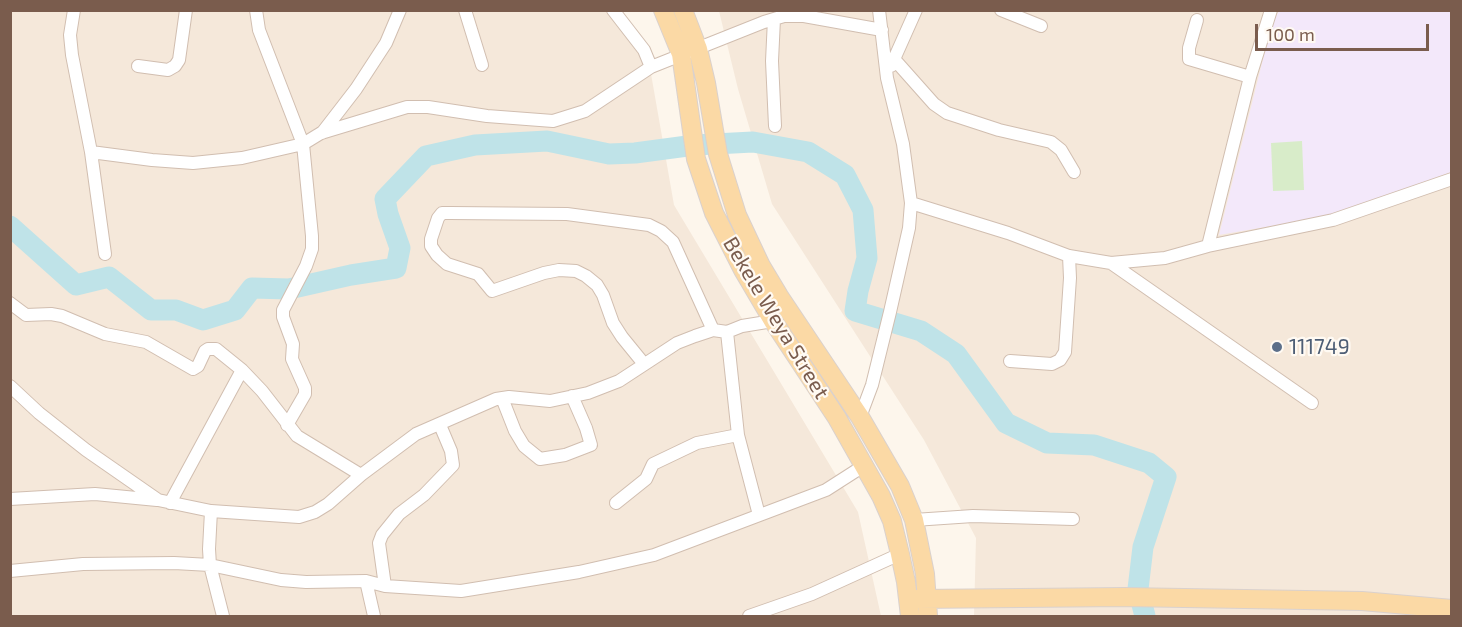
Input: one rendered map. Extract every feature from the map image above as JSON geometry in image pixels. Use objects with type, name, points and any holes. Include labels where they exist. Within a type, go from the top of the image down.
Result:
[{"type":"main road","name":"Bekele Weya Street","points":[[663,10],[689,52],[695,152],[714,213],[742,270],[865,465],[892,521],[909,608]]},
{"type":"main road","points":[[682,10],[689,52],[706,83],[716,147],[737,215],[761,266],[785,306],[860,417],[900,486],[914,520],[925,574],[928,607]]},
{"type":"main road","points":[[925,574],[953,594],[965,598]]},
{"type":"main road","points":[[909,608],[928,607],[965,598],[1124,597],[1351,601],[1452,609]]},
{"type":"street","points":[[74,10],[70,35],[72,55],[91,152],[105,254]]},
{"type":"street","points":[[138,66],[168,70],[175,66],[179,60],[186,10]]},
{"type":"street","points":[[256,10],[259,30],[303,144],[312,249],[283,310],[283,317],[293,344],[292,359],[305,388],[305,394],[287,425]]},
{"type":"street","points":[[321,133],[356,89],[374,61],[386,42],[400,10]]},
{"type":"street","points":[[465,10],[482,65]]},
{"type":"street","points":[[612,10],[644,50],[651,67]]},
{"type":"street","points":[[860,417],[872,385],[909,228],[911,203],[903,144],[887,78],[879,10]]},
{"type":"street","points":[[887,78],[916,10]]},
{"type":"street","points":[[1001,10],[1041,26]]},
{"type":"street","points":[[1208,246],[1250,77],[1271,10]]},
{"type":"street","points":[[91,152],[193,163],[242,158],[303,144],[321,133],[407,107],[428,107],[487,116],[553,121],[585,111],[651,67],[781,15],[804,16],[882,30]]},
{"type":"street","points":[[776,126],[772,61],[781,15]]},
{"type":"street","points":[[1197,20],[1189,48],[1189,58],[1250,77]]},
{"type":"street","points":[[894,59],[934,104],[947,114],[999,130],[1051,142],[1061,150],[1074,172]]},
{"type":"street","points":[[911,203],[1008,233],[1069,255],[1111,263],[1165,258],[1208,246],[1333,220],[1452,179]]},
{"type":"street","points":[[644,364],[622,338],[597,285],[586,276],[576,271],[559,270],[492,291],[478,274],[447,264],[437,255],[431,246],[430,239],[438,218],[442,213],[567,214],[655,228],[673,242],[713,330]]},
{"type":"street","points":[[1010,362],[1052,364],[1060,360],[1065,352],[1070,278],[1069,255]]},
{"type":"street","points":[[1111,263],[1312,403]]},
{"type":"street","points":[[10,303],[26,315],[62,316],[105,334],[146,342],[193,369],[198,366],[205,351],[216,349],[242,370],[262,391],[297,436],[361,475]]},
{"type":"street","points":[[10,499],[95,494],[164,502],[211,511],[299,517],[315,512],[328,504],[361,475],[416,434],[487,403],[502,398],[550,401],[588,393],[620,381],[677,343],[713,330],[726,332],[742,326],[773,321]]},
{"type":"street","points":[[726,332],[738,435],[759,515]]},
{"type":"street","points":[[164,502],[242,370]]},
{"type":"street","points":[[10,386],[39,413],[86,450],[164,502]]},
{"type":"street","points":[[502,398],[515,431],[524,446],[540,459],[576,452],[591,445],[572,396]]},
{"type":"street","points":[[385,586],[379,543],[382,535],[399,514],[424,495],[453,465],[451,452],[440,425]]},
{"type":"street","points":[[616,503],[646,479],[653,464],[697,443],[738,435]]},
{"type":"street","points":[[10,571],[83,564],[174,563],[210,565],[281,580],[366,581],[385,586],[461,591],[579,572],[654,555],[826,490],[865,465]]},
{"type":"street","points":[[211,511],[208,549],[223,616]]},
{"type":"street","points":[[914,520],[973,516],[1073,519]]},
{"type":"street","points":[[749,616],[812,594],[900,554]]},
{"type":"street","points":[[366,581],[375,616]]},
{"type":"shaded area","points":[[10,11],[619,11],[647,51],[674,205],[858,512],[881,616],[11,616]]},
{"type":"shaded area","points":[[719,11],[1451,11],[1451,616],[974,616],[976,538],[924,440],[772,204],[738,89]]},
{"type":"shaded area","points":[[1279,11],[1451,11],[1451,172],[1335,215],[1219,235],[1272,23]]},
{"type":"green space","points":[[1302,141],[1304,190],[1273,191],[1271,143]]},
{"type":"waterway","points":[[10,226],[76,285],[109,277],[151,310],[176,310],[203,320],[235,310],[252,288],[289,289],[396,268],[400,248],[385,199],[426,156],[475,145],[547,141],[609,154],[695,145],[753,142],[808,152],[845,175],[863,210],[867,258],[855,311],[921,331],[956,354],[1006,423],[1047,443],[1094,445],[1149,463],[1166,477],[1143,547],[1138,589],[1145,616]]},
{"type":"place","name":"111749","points":[[1277,347]]}]
